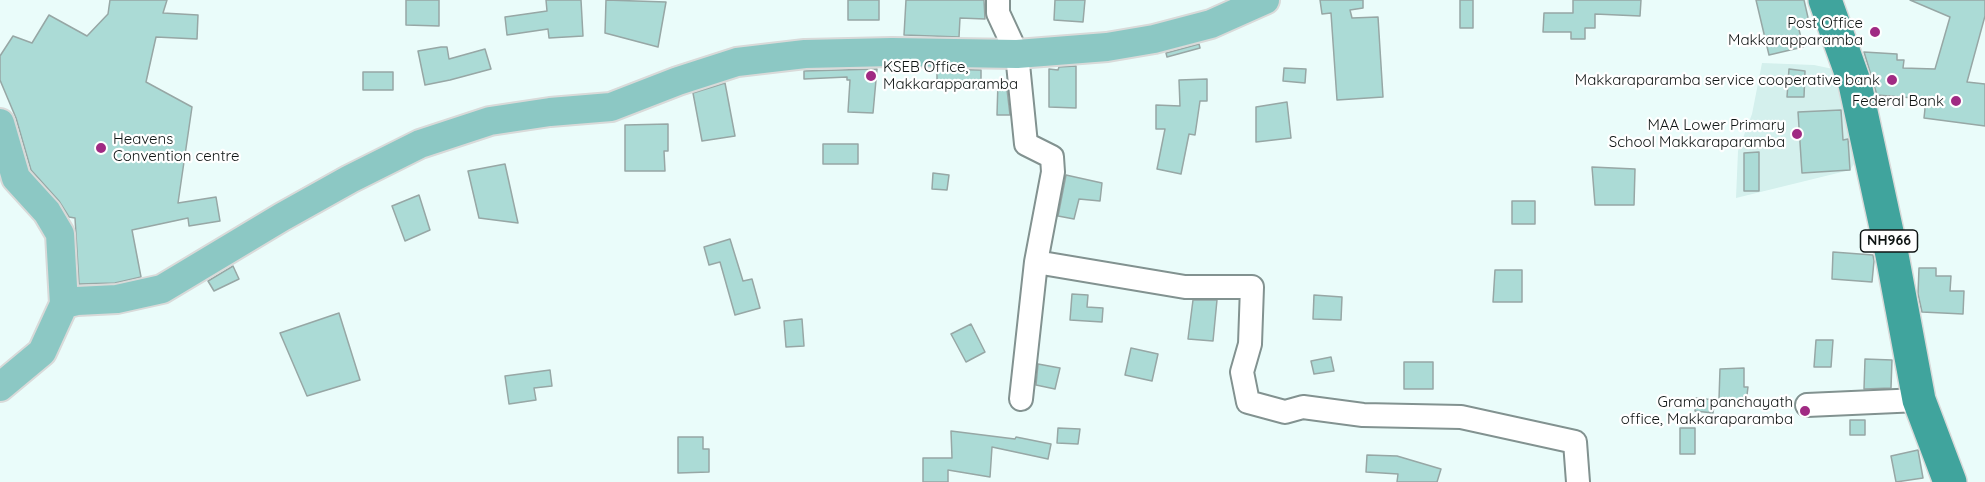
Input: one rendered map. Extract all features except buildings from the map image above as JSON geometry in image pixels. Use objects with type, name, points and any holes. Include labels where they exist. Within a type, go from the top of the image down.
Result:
[{"type":"highway","name":"NH966","points":[[1825,0],[1855,84],[1892,255],[1919,400],[1950,482]]},
{"type":"main road","points":[[64,304],[117,299],[162,289],[350,179],[420,144],[490,121],[550,112],[611,107],[678,81],[737,62],[794,55],[891,52],[1017,54],[1107,47],[1154,39],[1211,24],[1265,0]]},
{"type":"main road","points":[[0,123],[16,178],[47,212],[60,234],[64,304],[42,352],[0,387]]},
{"type":"street","points":[[998,0],[998,13],[1017,54],[1026,144],[1052,157],[1053,172],[1036,262],[1021,399]]},
{"type":"street","points":[[1036,262],[1185,287],[1252,286],[1250,344],[1242,372],[1248,402],[1285,412],[1303,407],[1363,415],[1461,417],[1575,442],[1578,482]]},
{"type":"street","points":[[1807,405],[1919,400]]},
{"type":"shaded area","name":"MAA Lower Primary School Makkaraparamba","points":[[1762,63],[1814,65],[1833,69],[1856,161],[1850,170],[1736,198],[1738,151],[1752,114]]},
{"type":"place","name":"Post Office Makkarapparamba","points":[[1875,32]]},
{"type":"place","name":"KSEB Office, Makkarapparamba","points":[[871,76]]},
{"type":"place","name":"Makkaraparamba service cooperative bank","points":[[1892,80]]},
{"type":"place","name":"Federal Bank","points":[[1956,101]]},
{"type":"place","name":"MAA Lower Primary School Makkaraparamba","points":[[1797,134]]},
{"type":"place","name":"Heavens Convention centre","points":[[101,148]]},
{"type":"place","name":"Grama panchayath office, Makkaraparamba","points":[[1805,411]]}]
